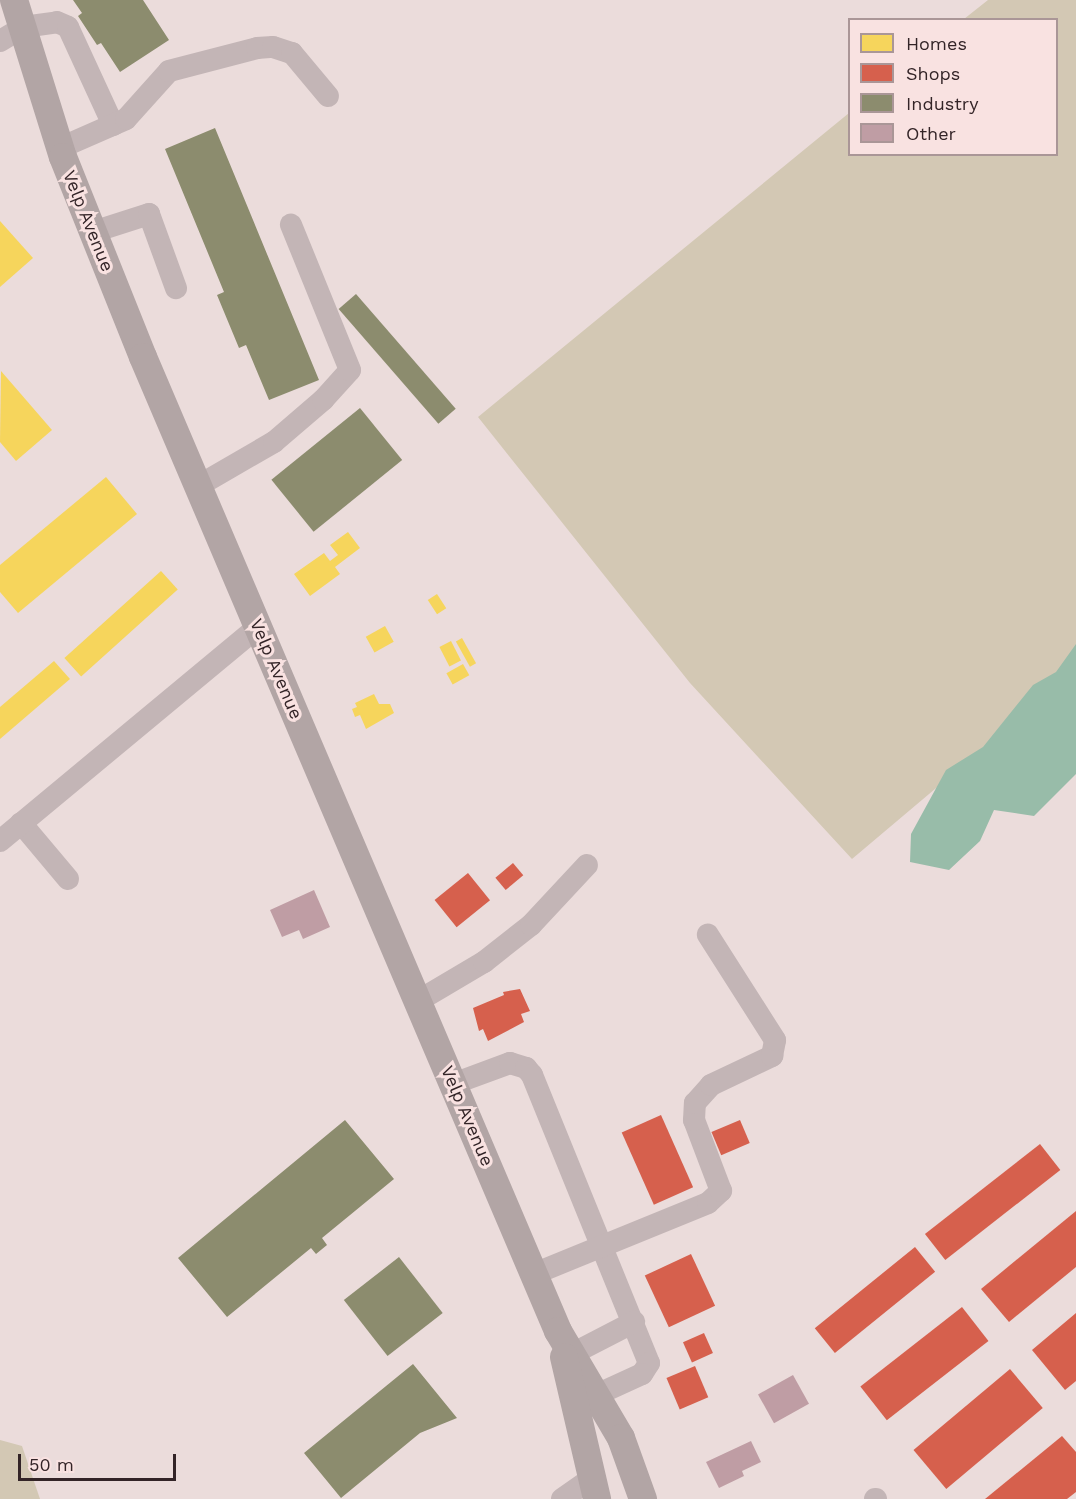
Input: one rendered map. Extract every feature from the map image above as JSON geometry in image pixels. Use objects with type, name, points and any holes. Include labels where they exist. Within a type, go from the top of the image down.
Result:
[{"type":"main road","name":"Velp Avenue","points":[[14,0],[11,34],[198,486],[534,1274],[565,1343],[621,1438],[644,1499]]},
{"type":"main road","name":"Velp Avenue","points":[[565,1343],[594,1488]]},
{"type":"lane","points":[[11,34],[57,22],[68,27],[112,125]]},
{"type":"lane","points":[[60,148],[126,119],[169,71],[257,48],[273,46],[292,53],[328,96]]},
{"type":"lane","points":[[93,232],[149,214],[176,288]]},
{"type":"lane","points":[[198,486],[273,442],[323,400],[350,370],[291,225]]},
{"type":"lane","points":[[0,841],[258,627]]},
{"type":"lane","points":[[21,823],[68,879]]},
{"type":"lane","points":[[418,1001],[484,962],[531,925],[587,865]]},
{"type":"lane","points":[[534,1274],[718,1196],[720,1181],[694,1120],[695,1103],[699,1094],[711,1084],[772,1056],[775,1050],[769,1029],[708,935]]},
{"type":"lane","points":[[453,1084],[510,1063],[526,1068],[603,1246],[647,1356],[646,1369],[596,1395]]},
{"type":"lane","points":[[565,1343],[634,1322]]},
{"type":"lane","points":[[562,1499],[594,1488]]},
{"type":"shaded area","points":[[988,0],[1076,0],[1076,670],[852,859],[690,683],[478,417],[848,114],[848,156],[1058,156],[1058,18],[965,18]]},
{"type":"shaded area","points":[[1076,644],[1076,774],[1034,816],[994,810],[980,841],[949,870],[910,862],[911,834],[946,770],[983,747],[1033,685],[1056,672]]},
{"type":"shaded area","points":[[0,1440],[22,1446],[40,1499],[0,1499]]},
{"type":"building: Homes","points":[[0,221],[33,258],[0,287]]},
{"type":"building: Homes","points":[[1,371],[52,430],[16,461],[0,442]]},
{"type":"building: Homes","points":[[106,477],[137,514],[18,613],[0,592],[0,565]]},
{"type":"building: Homes","points":[[348,532],[360,548],[335,567],[340,574],[310,596],[294,574],[324,553],[330,561],[338,555],[330,545]]},
{"type":"building: Homes","points":[[161,571],[178,590],[81,677],[64,658]]},
{"type":"building: Homes","points":[[437,594],[446,608],[437,614],[428,600]]},
{"type":"building: Homes","points":[[385,626],[394,642],[374,652],[366,637]]},
{"type":"building: Homes","points":[[462,638],[476,663],[470,667],[456,641]]},
{"type":"building: Homes","points":[[451,641],[461,661],[449,667],[439,647]]},
{"type":"building: Homes","points":[[54,661],[70,679],[0,739],[0,707]]},
{"type":"building: Homes","points":[[463,664],[469,675],[453,685],[446,673]]},
{"type":"building: Homes","points":[[374,694],[379,704],[390,704],[394,713],[366,729],[360,715],[355,717],[352,709],[357,707],[355,703]]},
{"type":"building: Shops","points":[[513,863],[523,875],[506,890],[495,878]]},
{"type":"building: Shops","points":[[468,873],[490,900],[457,927],[435,900]]},
{"type":"building: Shops","points":[[520,989],[530,1011],[521,1014],[524,1022],[488,1041],[483,1029],[479,1031],[473,1008],[504,995],[503,992]]},
{"type":"building: Shops","points":[[661,1115],[693,1187],[654,1205],[622,1132]]},
{"type":"building: Shops","points":[[740,1120],[750,1143],[721,1155],[711,1132]]},
{"type":"building: Shops","points":[[1040,1144],[1060,1170],[945,1260],[925,1234]]},
{"type":"building: Shops","points":[[1076,1211],[1076,1267],[1009,1322],[981,1289]]},
{"type":"building: Shops","points":[[915,1247],[935,1272],[835,1353],[815,1328]]},
{"type":"building: Shops","points":[[691,1254],[715,1306],[669,1327],[645,1276]]},
{"type":"building: Shops","points":[[962,1307],[988,1341],[887,1420],[860,1386]]},
{"type":"building: Shops","points":[[1076,1313],[1076,1381],[1065,1390],[1032,1350]]},
{"type":"building: Shops","points":[[704,1333],[713,1353],[692,1362],[683,1342]]},
{"type":"building: Shops","points":[[695,1366],[708,1397],[680,1409],[666,1378]]},
{"type":"building: Shops","points":[[1010,1369],[1043,1408],[946,1489],[913,1450]]},
{"type":"building: Shops","points":[[1062,1436],[1076,1452],[1076,1492],[1067,1499],[985,1499]]},
{"type":"building: Industry","points":[[73,0],[143,0],[169,40],[120,72],[101,43],[97,45],[78,16],[82,13]]},
{"type":"building: Industry","points":[[215,128],[319,380],[269,400],[246,345],[239,348],[217,295],[224,292],[165,149]]},
{"type":"building: Industry","points":[[356,294],[456,409],[438,424],[339,309]]},
{"type":"building: Industry","points":[[360,408],[402,460],[314,532],[271,480]]},
{"type":"building: Industry","points":[[345,1120],[394,1179],[322,1238],[327,1245],[316,1254],[311,1248],[227,1317],[178,1258]]},
{"type":"building: Industry","points":[[399,1257],[443,1313],[388,1356],[344,1300]]},
{"type":"building: Industry","points":[[413,1364],[457,1418],[420,1433],[341,1498],[304,1453]]},
{"type":"building: Other","points":[[314,890],[330,927],[303,939],[299,930],[282,937],[270,910]]},
{"type":"building: Other","points":[[793,1375],[809,1404],[774,1423],[758,1394]]},
{"type":"building: Other","points":[[751,1441],[761,1462],[742,1471],[744,1476],[719,1488],[706,1462]]}]
